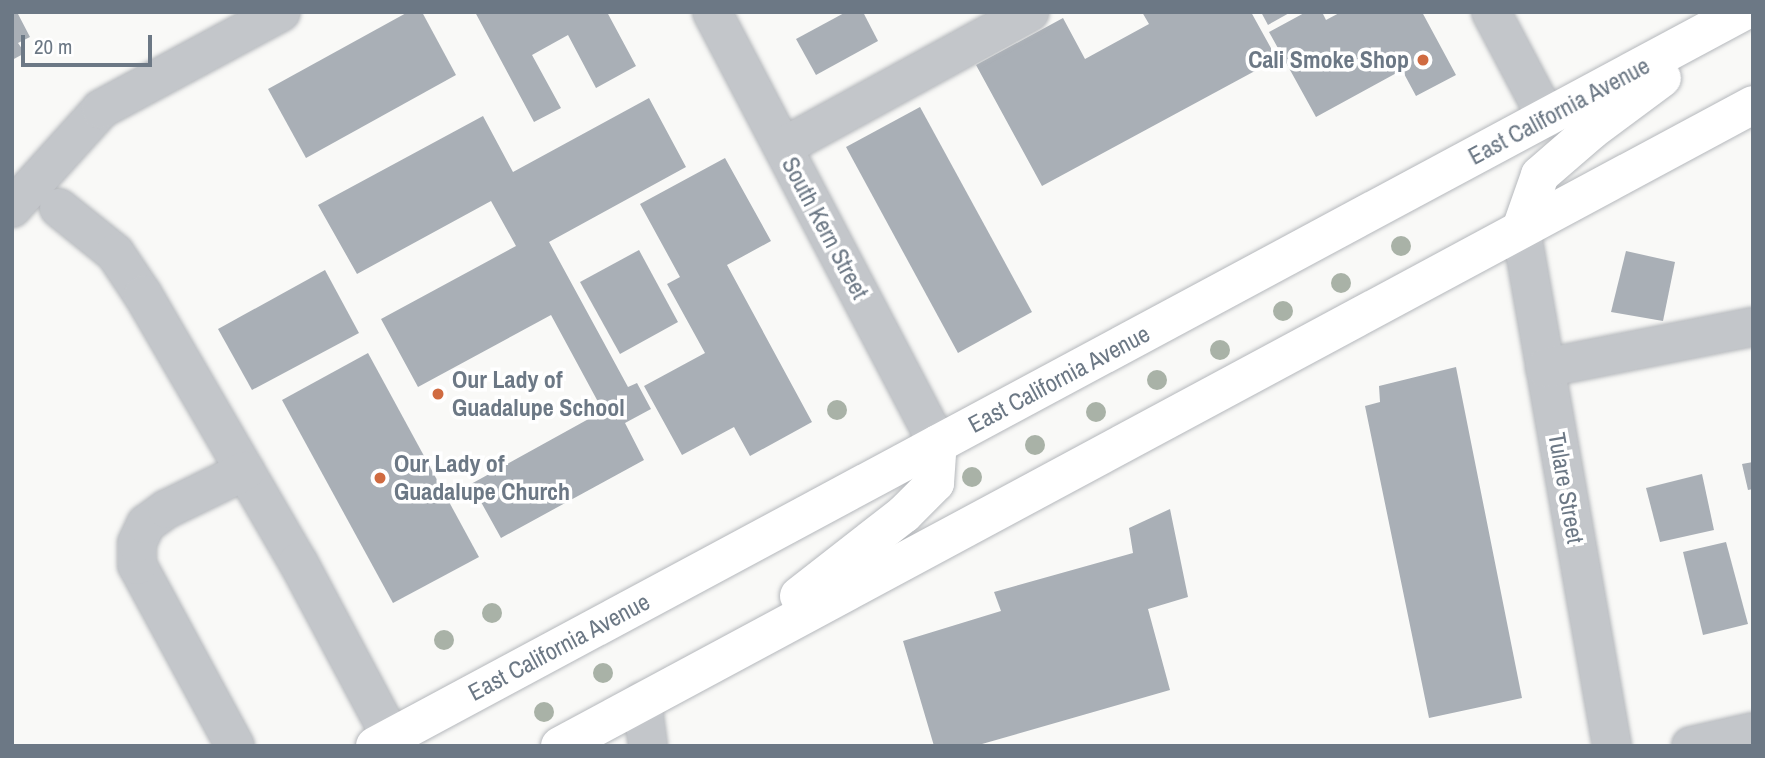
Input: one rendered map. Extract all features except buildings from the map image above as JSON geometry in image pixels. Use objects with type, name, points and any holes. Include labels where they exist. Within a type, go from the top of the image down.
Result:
[{"type":"main road","name":"East California Avenue","points":[[383,741],[1742,12]]},
{"type":"main road","points":[[1521,229],[1540,176],[1591,130],[1751,12]]},
{"type":"main road","points":[[560,746],[1753,105]]},
{"type":"main road","points":[[715,662],[904,514],[935,483],[938,444]]},
{"type":"street","points":[[281,12],[101,109],[34,201],[115,253],[143,295],[298,562],[383,741]]},
{"type":"street","name":"South Kern Street","points":[[712,12],[938,444]]},
{"type":"street","points":[[783,147],[1030,12]]},
{"type":"street","points":[[1491,12],[1547,118]]},
{"type":"street","name":"Tulare Street","points":[[1521,229],[1612,746]]},
{"type":"street","points":[[1545,368],[1753,327]]},
{"type":"street","points":[[236,746],[137,565],[137,542],[146,524],[187,499],[245,471]]},
{"type":"street","points":[[642,701],[648,746]]},
{"type":"street","points":[[1691,746],[1753,732]]},
{"type":"place","name":"Cali Smoke Shop","points":[[1423,60]]},
{"type":"place","name":"Our Lady of Guadalupe School","points":[[438,394]]},
{"type":"place","name":"Our Lady of Guadalupe Church","points":[[380,478]]}]
